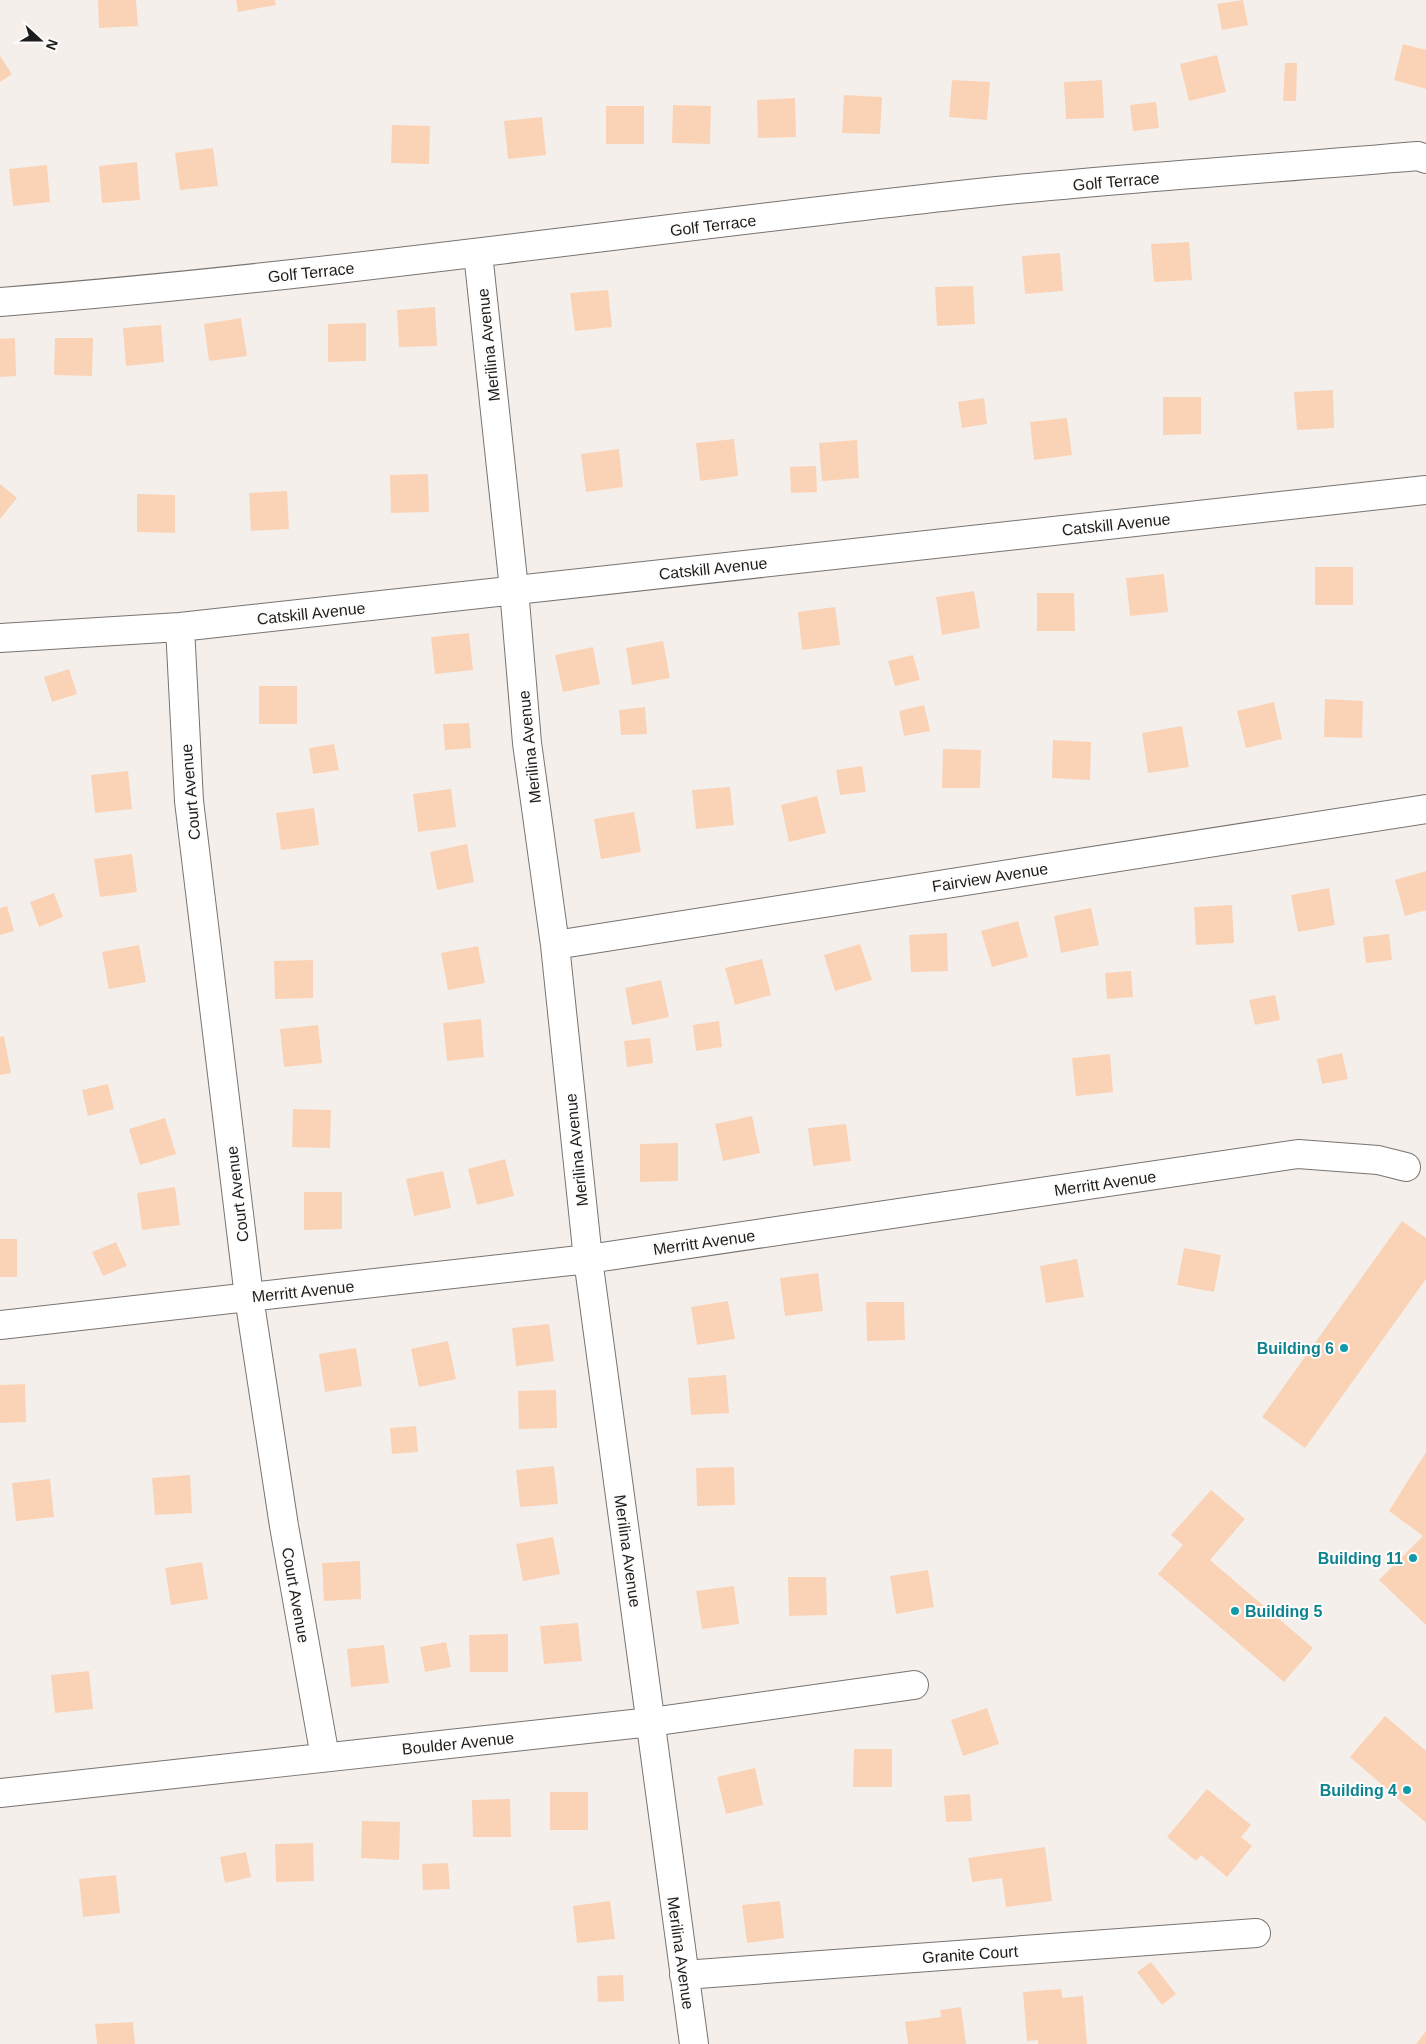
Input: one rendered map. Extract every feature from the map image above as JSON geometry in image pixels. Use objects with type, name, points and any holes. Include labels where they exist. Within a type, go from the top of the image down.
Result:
[{"type":"street","name":"Golf Terrace","points":[[0,302],[125,292],[478,253],[999,191],[1418,156],[1426,159]]},
{"type":"street","name":"Merilina Avenue","points":[[478,253],[514,589],[527,743],[554,945],[588,1259],[694,2044]]},
{"type":"street","name":"Catskill Avenue","points":[[0,638],[180,628],[514,589],[1426,490]]},
{"type":"street","name":"Court Avenue","points":[[180,628],[189,801],[249,1297],[284,1526],[325,1757]]},
{"type":"street","name":"Fairview Avenue","points":[[554,945],[1426,809]]},
{"type":"street","name":"Merritt Avenue","points":[[0,1325],[588,1259],[1298,1154],[1378,1160],[1406,1167]]},
{"type":"street","name":"Boulder Avenue","points":[[0,1793],[651,1722],[914,1685]]},
{"type":"street","name":"Granite Court","points":[[684,1975],[1256,1933]]},
{"type":"building","points":[[98,0],[136,0],[138,26],[99,28]]},
{"type":"building","points":[[236,0],[275,0],[276,5],[238,12]]},
{"type":"building","points":[[1243,0],[1248,25],[1222,30],[1217,4]]},
{"type":"building","points":[[1403,44],[1426,50],[1426,89],[1394,80]]},
{"type":"building","points":[[1217,55],[1226,92],[1189,101],[1180,64]]},
{"type":"building","points":[[0,56],[12,74],[0,82]]},
{"type":"building","points":[[1285,63],[1297,63],[1296,101],[1283,101]]},
{"type":"building","points":[[952,80],[990,82],[987,120],[949,117]]},
{"type":"building","points":[[1102,80],[1104,118],[1066,119],[1064,82]]},
{"type":"building","points":[[844,95],[882,97],[880,134],[842,133]]},
{"type":"building","points":[[795,98],[796,137],[758,138],[757,100]]},
{"type":"building","points":[[1156,102],[1159,128],[1133,131],[1130,105]]},
{"type":"building","points":[[673,105],[711,106],[710,144],[672,143]]},
{"type":"building","points":[[606,106],[644,106],[644,144],[606,144]]},
{"type":"building","points":[[542,117],[546,155],[508,159],[504,121]]},
{"type":"building","points":[[392,125],[430,126],[429,164],[391,163]]},
{"type":"building","points":[[213,148],[218,186],[180,190],[175,153]]},
{"type":"building","points":[[137,162],[140,200],[102,203],[99,166]]},
{"type":"building","points":[[47,165],[50,202],[13,206],[9,169]]},
{"type":"building","points":[[1189,242],[1192,280],[1154,282],[1151,244]]},
{"type":"building","points":[[1060,253],[1063,291],[1025,294],[1022,256]]},
{"type":"building","points":[[973,286],[975,324],[937,326],[935,287]]},
{"type":"building","points":[[608,290],[612,327],[575,331],[570,293]]},
{"type":"building","points":[[435,307],[437,346],[399,347],[397,310]]},
{"type":"building","points":[[241,318],[247,356],[209,361],[204,324]]},
{"type":"building","points":[[366,323],[366,361],[328,362],[328,324]]},
{"type":"building","points":[[161,325],[164,362],[126,366],[123,328]]},
{"type":"building","points":[[15,338],[16,376],[0,377],[0,339]]},
{"type":"building","points":[[55,338],[93,338],[92,376],[54,375]]},
{"type":"building","points":[[1333,390],[1334,428],[1297,430],[1294,392]]},
{"type":"building","points":[[1163,397],[1201,397],[1201,434],[1163,435]]},
{"type":"building","points":[[984,398],[987,424],[962,428],[958,402]]},
{"type":"building","points":[[1067,418],[1072,455],[1034,460],[1030,422]]},
{"type":"building","points":[[734,439],[738,476],[700,481],[696,443]]},
{"type":"building","points":[[857,440],[859,478],[822,481],[819,443]]},
{"type":"building","points":[[619,449],[623,487],[586,492],[581,454]]},
{"type":"building","points":[[816,466],[817,492],[791,493],[790,467]]},
{"type":"building","points":[[428,474],[429,512],[391,513],[390,475]]},
{"type":"building","points":[[0,484],[17,498],[0,519]]},
{"type":"building","points":[[287,491],[289,529],[251,531],[249,493]]},
{"type":"building","points":[[137,494],[175,495],[175,533],[137,532]]},
{"type":"building","points":[[1315,567],[1353,567],[1353,605],[1315,605]]},
{"type":"building","points":[[1164,574],[1168,612],[1130,616],[1126,578]]},
{"type":"building","points":[[974,591],[980,628],[942,635],[936,597]]},
{"type":"building","points":[[1037,593],[1074,593],[1075,631],[1037,631]]},
{"type":"building","points":[[835,607],[840,645],[802,650],[798,612]]},
{"type":"building","points":[[469,633],[473,670],[435,674],[431,637]]},
{"type":"building","points":[[663,641],[670,678],[632,685],[626,648]]},
{"type":"building","points":[[593,647],[600,684],[563,692],[555,655]]},
{"type":"building","points":[[913,655],[920,680],[895,686],[888,661]]},
{"type":"building","points":[[69,669],[77,694],[52,702],[44,677]]},
{"type":"building","points":[[259,686],[297,686],[297,724],[259,724]]},
{"type":"building","points":[[1325,699],[1363,701],[1362,738],[1324,737]]},
{"type":"building","points":[[1274,702],[1282,739],[1246,748],[1237,711]]},
{"type":"building","points":[[924,705],[930,731],[904,736],[899,711]]},
{"type":"building","points":[[645,707],[647,734],[621,735],[619,710]]},
{"type":"building","points":[[469,723],[471,748],[445,750],[443,724]]},
{"type":"building","points":[[1182,726],[1189,767],[1148,773],[1142,733]]},
{"type":"building","points":[[1053,740],[1091,742],[1090,780],[1052,778]]},
{"type":"building","points":[[334,744],[339,770],[313,774],[309,748]]},
{"type":"building","points":[[943,749],[981,750],[980,788],[942,788]]},
{"type":"building","points":[[862,766],[866,792],[840,795],[836,770]]},
{"type":"building","points":[[128,771],[132,809],[95,813],[91,775]]},
{"type":"building","points":[[730,787],[734,825],[696,829],[692,790]]},
{"type":"building","points":[[451,789],[456,827],[418,832],[413,794]]},
{"type":"building","points":[[817,796],[826,833],[789,842],[781,805]]},
{"type":"building","points":[[314,808],[319,845],[281,850],[276,813]]},
{"type":"building","points":[[634,812],[641,852],[601,859],[594,819]]},
{"type":"building","points":[[467,844],[474,882],[437,890],[430,852]]},
{"type":"building","points":[[132,854],[137,892],[100,897],[94,859]]},
{"type":"building","points":[[1426,871],[1426,910],[1405,916],[1395,880]]},
{"type":"building","points":[[1329,888],[1335,925],[1298,932],[1291,895]]},
{"type":"building","points":[[54,893],[63,917],[39,927],[30,902]]},
{"type":"building","points":[[1232,905],[1234,943],[1196,945],[1194,907]]},
{"type":"building","points":[[7,906],[14,931],[0,935],[0,908]]},
{"type":"building","points":[[1091,908],[1099,945],[1061,953],[1054,916]]},
{"type":"building","points":[[1018,921],[1028,957],[992,967],[981,931]]},
{"type":"building","points":[[947,933],[948,971],[911,972],[909,935]]},
{"type":"building","points":[[1389,934],[1392,960],[1366,963],[1363,937]]},
{"type":"building","points":[[860,944],[872,980],[835,991],[824,955]]},
{"type":"building","points":[[139,945],[146,982],[109,989],[102,952]]},
{"type":"building","points":[[478,946],[485,983],[448,990],[441,953]]},
{"type":"building","points":[[762,959],[771,995],[735,1005],[725,968]]},
{"type":"building","points":[[313,960],[313,998],[275,999],[274,961]]},
{"type":"building","points":[[1131,971],[1133,997],[1107,999],[1105,973]]},
{"type":"building","points":[[661,980],[669,1017],[632,1025],[625,988]]},
{"type":"building","points":[[1275,995],[1280,1020],[1255,1025],[1249,1000]]},
{"type":"building","points":[[481,1019],[484,1057],[447,1061],[443,1023]]},
{"type":"building","points":[[719,1021],[722,1047],[696,1051],[693,1025]]},
{"type":"building","points":[[318,1025],[322,1063],[284,1067],[280,1029]]},
{"type":"building","points":[[4,1036],[11,1073],[0,1075],[0,1037]]},
{"type":"building","points":[[650,1038],[653,1063],[627,1067],[624,1041]]},
{"type":"building","points":[[1342,1053],[1348,1079],[1322,1084],[1317,1059]]},
{"type":"building","points":[[1110,1054],[1113,1092],[1076,1096],[1072,1058]]},
{"type":"building","points":[[108,1084],[114,1109],[88,1116],[82,1090]]},
{"type":"building","points":[[293,1109],[331,1110],[330,1148],[292,1147]]},
{"type":"building","points":[[752,1116],[760,1153],[723,1161],[715,1124]]},
{"type":"building","points":[[165,1118],[176,1154],[140,1165],[129,1129]]},
{"type":"building","points":[[846,1124],[851,1161],[813,1166],[808,1128]]},
{"type":"building","points":[[678,1143],[678,1181],[640,1182],[640,1144]]},
{"type":"building","points":[[505,1159],[514,1196],[477,1205],[468,1169]]},
{"type":"building","points":[[443,1171],[451,1208],[414,1216],[406,1179]]},
{"type":"building","points":[[175,1187],[180,1225],[142,1230],[137,1193]]},
{"type":"building","points":[[304,1192],[342,1192],[342,1229],[304,1230]]},
{"type":"building","name":"Building 6","points":[[1402,1221],[1426,1238],[1426,1279],[1305,1448],[1262,1417]]},
{"type":"building","points":[[0,1239],[17,1239],[17,1277],[0,1277]]},
{"type":"building","points":[[116,1242],[127,1266],[103,1276],[92,1252]]},
{"type":"building","points":[[1184,1248],[1221,1255],[1214,1292],[1177,1285]]},
{"type":"building","points":[[1077,1259],[1084,1297],[1046,1303],[1040,1266]]},
{"type":"building","points":[[818,1273],[823,1311],[785,1316],[780,1278]]},
{"type":"building","points":[[728,1301],[735,1339],[697,1345],[691,1307]]},
{"type":"building","points":[[866,1302],[904,1302],[905,1340],[867,1341]]},
{"type":"building","points":[[549,1324],[554,1361],[516,1366],[512,1328]]},
{"type":"building","points":[[448,1341],[456,1379],[419,1387],[411,1349]]},
{"type":"building","points":[[356,1348],[362,1386],[325,1392],[319,1354]]},
{"type":"building","points":[[726,1375],[729,1413],[691,1415],[688,1378]]},
{"type":"building","points":[[25,1384],[26,1422],[0,1423],[0,1385]]},
{"type":"building","points":[[556,1390],[557,1428],[519,1429],[518,1391]]},
{"type":"building","points":[[416,1426],[418,1452],[392,1454],[390,1428]]},
{"type":"building","name":"Building 11","points":[[1426,1452],[1426,1625],[1379,1580],[1423,1536],[1389,1511]]},
{"type":"building","points":[[554,1466],[558,1504],[520,1507],[516,1470]]},
{"type":"building","points":[[734,1467],[735,1505],[697,1506],[696,1468]]},
{"type":"building","points":[[190,1475],[192,1513],[155,1515],[152,1478]]},
{"type":"building","points":[[50,1479],[54,1517],[16,1521],[12,1483]]},
{"type":"building","name":"Building 5","points":[[1211,1490],[1245,1519],[1210,1560],[1313,1648],[1284,1682],[1158,1574],[1183,1545],[1171,1535]]},
{"type":"building","points":[[553,1537],[560,1574],[523,1581],[516,1544]]},
{"type":"building","points":[[360,1561],[361,1599],[324,1601],[322,1563]]},
{"type":"building","points":[[202,1562],[208,1599],[171,1605],[165,1568]]},
{"type":"building","points":[[928,1570],[934,1607],[896,1614],[890,1576]]},
{"type":"building","points":[[788,1577],[826,1577],[827,1615],[789,1616]]},
{"type":"building","points":[[734,1586],[739,1624],[702,1629],[696,1591]]},
{"type":"building","points":[[578,1623],[582,1661],[544,1664],[540,1626]]},
{"type":"building","points":[[508,1634],[508,1672],[470,1672],[469,1635]]},
{"type":"building","points":[[446,1642],[451,1667],[425,1672],[420,1647]]},
{"type":"building","points":[[384,1645],[389,1683],[351,1687],[347,1649]]},
{"type":"building","points":[[89,1671],[93,1709],[55,1713],[51,1675]]},
{"type":"building","points":[[987,1708],[999,1744],[963,1756],[951,1720]]},
{"type":"building","name":"Building 4","points":[[1385,1716],[1426,1751],[1426,1823],[1350,1757]]},
{"type":"building","points":[[854,1749],[892,1749],[892,1787],[853,1787]]},
{"type":"building","points":[[755,1768],[763,1805],[726,1814],[717,1777]]},
{"type":"building","points":[[1207,1789],[1251,1825],[1241,1837],[1252,1846],[1227,1877],[1201,1855],[1196,1861],[1167,1837]]},
{"type":"building","points":[[550,1792],[588,1792],[588,1830],[550,1830]]},
{"type":"building","points":[[970,1794],[972,1821],[946,1822],[944,1796]]},
{"type":"building","points":[[510,1799],[511,1837],[473,1837],[472,1800]]},
{"type":"building","points":[[362,1821],[400,1822],[399,1860],[361,1858]]},
{"type":"building","points":[[313,1843],[314,1881],[276,1882],[275,1844]]},
{"type":"building","points":[[1045,1847],[1052,1901],[1006,1907],[1002,1878],[972,1882],[968,1858]]},
{"type":"building","points":[[246,1852],[251,1877],[225,1883],[220,1857]]},
{"type":"building","points":[[448,1863],[450,1889],[423,1890],[422,1864]]},
{"type":"building","points":[[116,1875],[120,1913],[83,1917],[79,1879]]},
{"type":"building","points":[[610,1901],[615,1939],[577,1943],[573,1906]]},
{"type":"building","points":[[780,1901],[784,1938],[747,1943],[742,1905]]},
{"type":"building","points":[[1151,1962],[1176,1994],[1162,2005],[1137,1972]]},
{"type":"building","points":[[623,1975],[624,2001],[598,2002],[597,1976]]},
{"type":"building","points":[[1061,1989],[1062,1998],[1083,1996],[1087,2044],[1038,2044],[1038,2040],[1027,2041],[1023,1992]]},
{"type":"building","points":[[961,2007],[966,2044],[908,2044],[905,2022],[941,2017],[940,2010]]},
{"type":"building","points":[[133,2022],[135,2044],[97,2044],[95,2024]]},
{"type":"building","points":[[1426,2031],[1426,2044],[1416,2044]]},
{"type":"place","name":"Building 6","points":[[1344,1348]]},
{"type":"place","name":"Building 11","points":[[1413,1558]]},
{"type":"place","name":"Building 5","points":[[1235,1611]]},
{"type":"place","name":"Building 4","points":[[1407,1790]]}]
